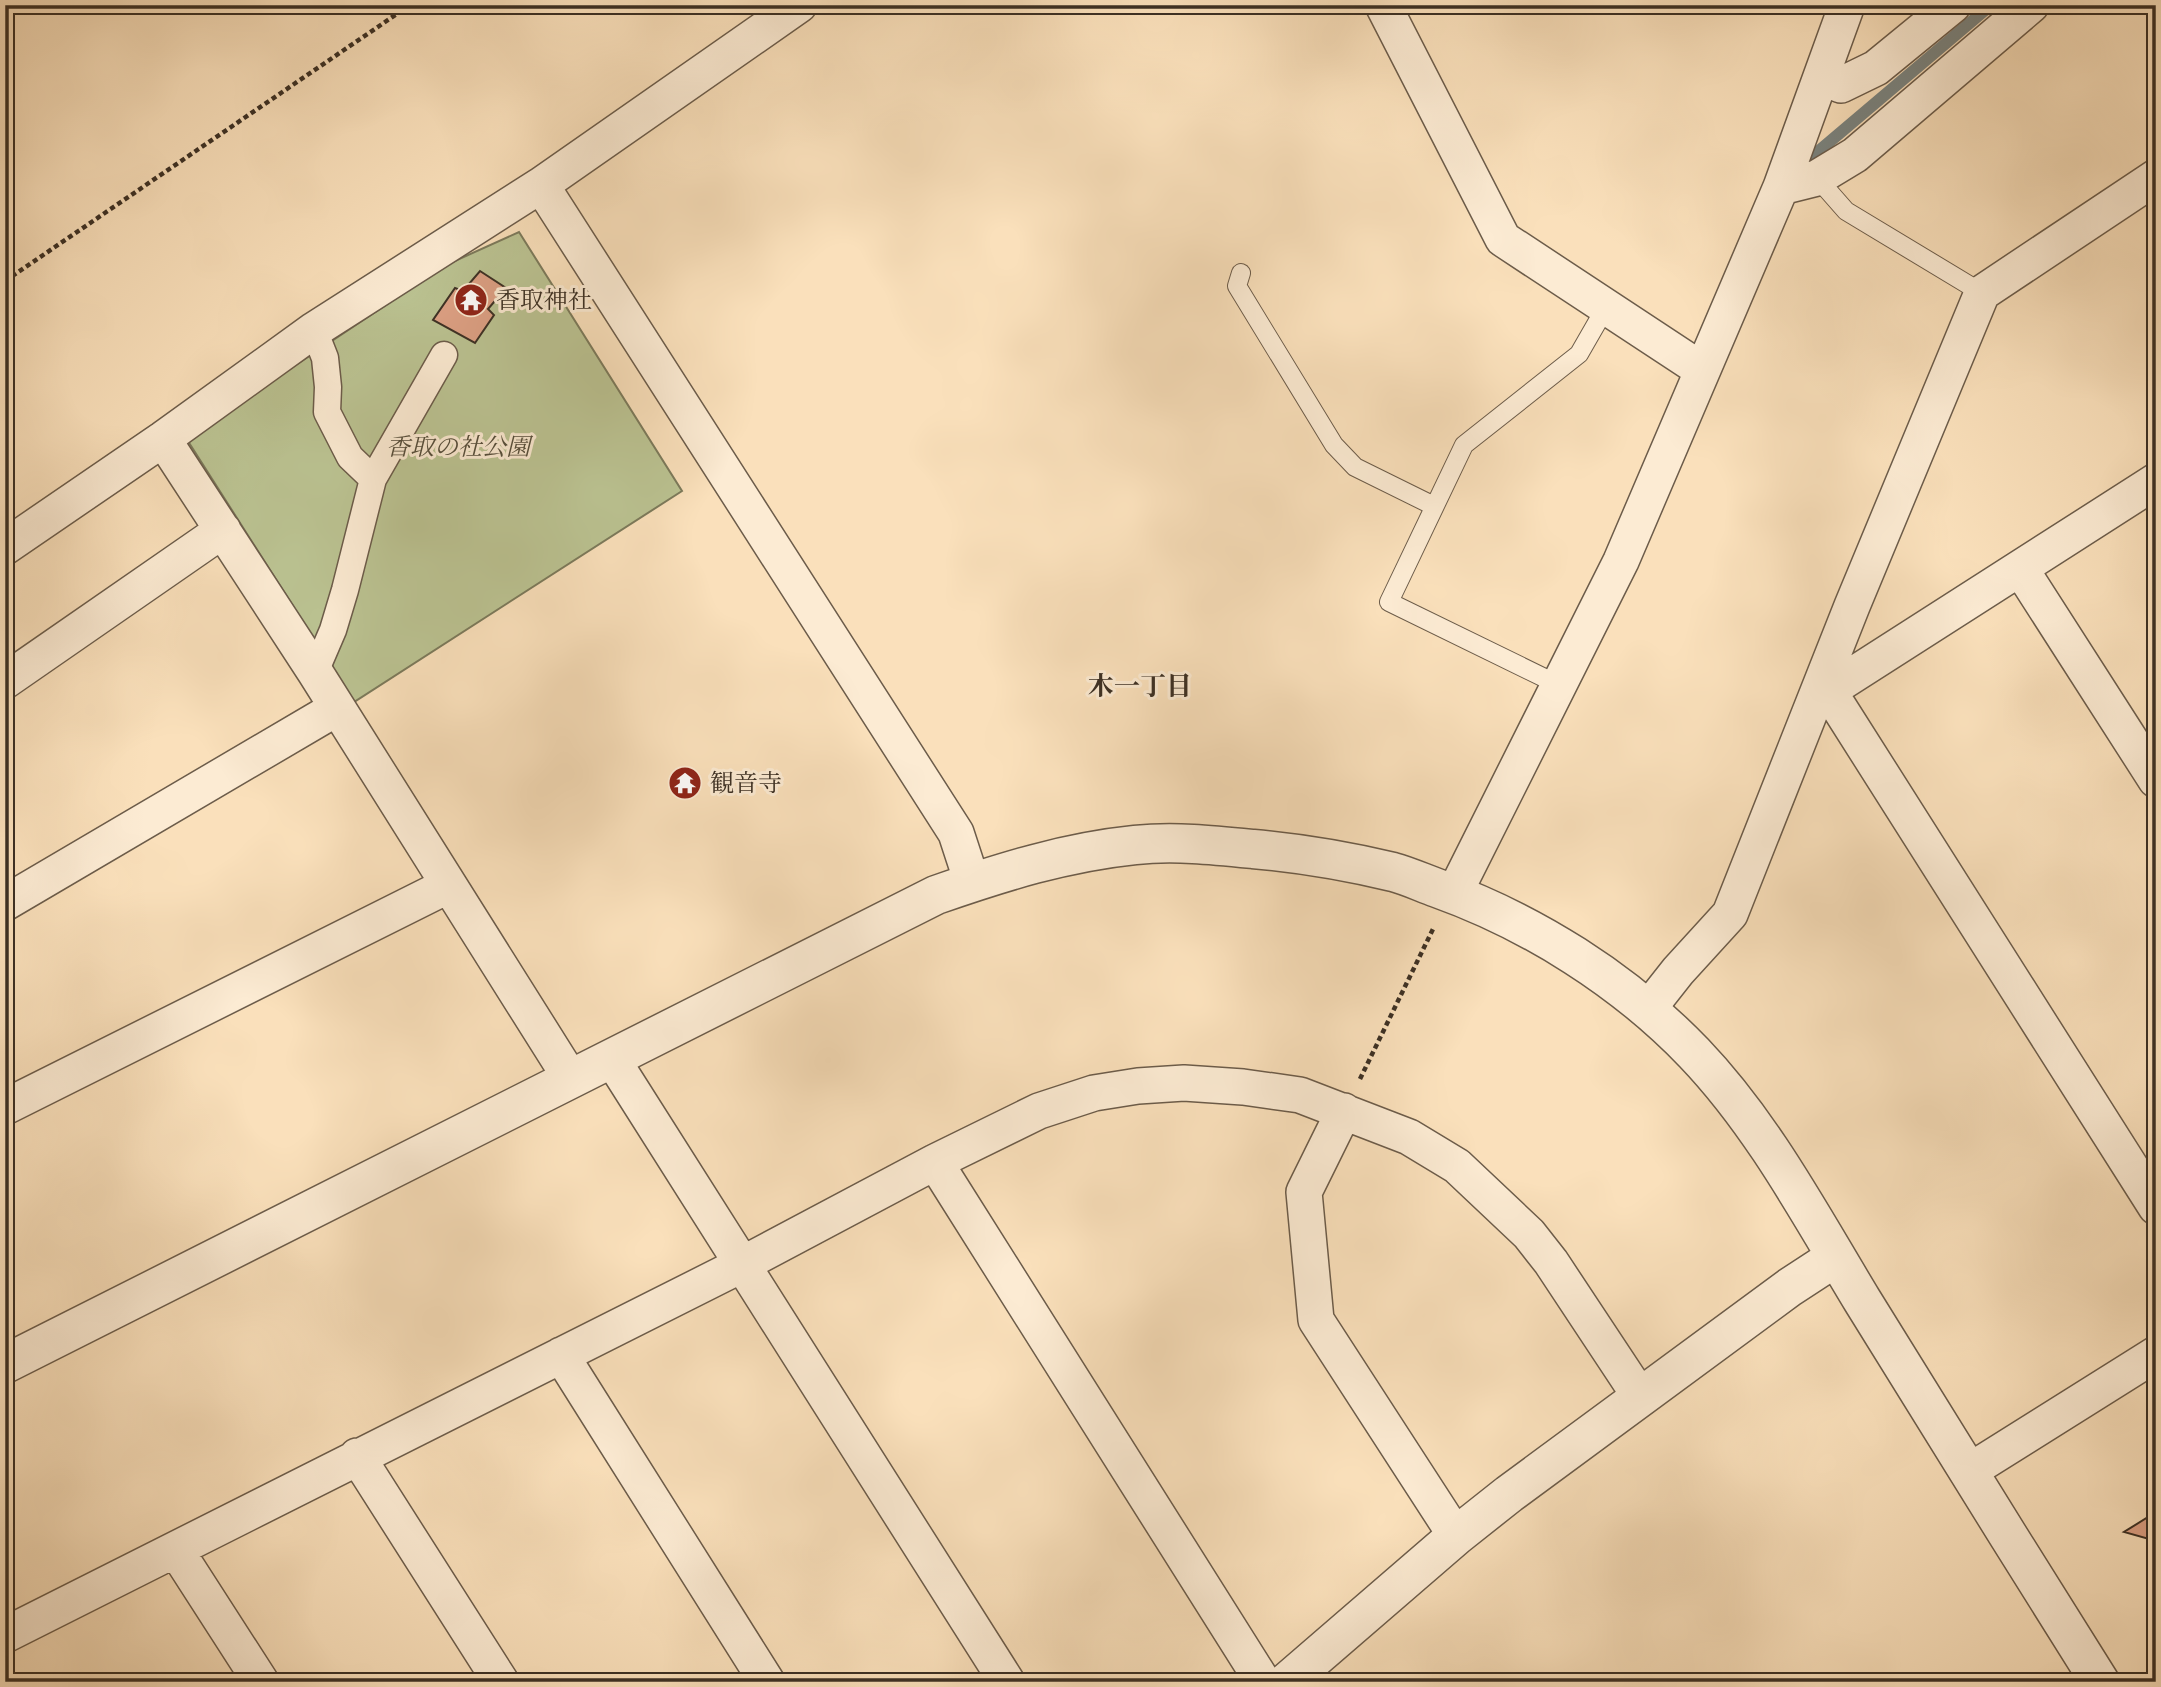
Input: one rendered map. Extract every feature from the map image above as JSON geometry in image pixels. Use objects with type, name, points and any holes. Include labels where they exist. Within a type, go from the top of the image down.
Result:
[{"type":"street","points":[[5,547],[163,439],[314,330],[541,185],[799,5]]},
{"type":"street","points":[[1383,5],[1503,239],[1702,370]]},
{"type":"street","points":[[1444,910],[1621,561],[1781,187],[1847,5]]},
{"type":"street","points":[[1822,77],[1841,85],[1877,68],[1953,5]]},
{"type":"street","points":[[1781,187],[1817,178],[1855,155],[2031,5]]},
{"type":"street","points":[[1648,1009],[1678,971],[1730,914],[1825,687],[1852,607],[1982,293],[2156,177]]},
{"type":"street","points":[[541,185],[956,833],[972,883]]},
{"type":"street","points":[[314,330],[325,358],[327,412],[350,457],[373,480]]},
{"type":"street","points":[[314,672],[333,630],[373,480],[444,355]]},
{"type":"street","points":[[163,439],[337,708],[571,1079]]},
{"type":"street","points":[[1825,687],[2156,481]]},
{"type":"street","points":[[5,681],[223,530]]},
{"type":"street","points":[[2020,568],[2156,780]]},
{"type":"street","points":[[1825,687],[2156,1207]]},
{"type":"street","points":[[5,903],[337,708]]},
{"type":"street","points":[[5,1364],[936,895],[1000,872],[1063,856],[1137,845],[1192,843],[1277,851],[1395,873],[1444,910],[1507,918],[1606,977],[1648,1009],[1694,1053],[1729,1094],[1771,1153],[2100,1682]]},
{"type":"street","points":[[5,1107],[449,885]]},
{"type":"street","points":[[612,1059],[1007,1682]]},
{"type":"street","points":[[5,1635],[741,1265],[935,1162],[1039,1111],[1094,1093],[1138,1086],[1184,1083],[1244,1087],[1300,1095],[1409,1137],[1457,1166],[1529,1234],[1551,1262],[1641,1398]]},
{"type":"street","points":[[1344,1111],[1304,1192],[1316,1320],[1456,1536]]},
{"type":"street","points":[[935,1162],[1263,1682]]},
{"type":"street","points":[[1287,1682],[1456,1536],[1509,1494],[1790,1287],[1836,1257]]},
{"type":"street","points":[[1968,1472],[2156,1354]]},
{"type":"street","points":[[561,1355],[767,1682]]},
{"type":"street","points":[[357,1456],[501,1682]]},
{"type":"street","points":[[176,1550],[261,1682]]},
{"type":"lane","points":[[1817,178],[1846,211],[1982,293]]},
{"type":"lane","points":[[1241,273],[1237,286],[1334,445],[1355,467],[1434,506]]},
{"type":"lane","points":[[1559,685],[1390,602],[1464,445],[1579,354],[1606,307]]},
{"type":"path","points":[[5,13],[17,5]]},
{"type":"path","points":[[5,281],[410,5]]},
{"type":"path","points":[[1344,1111],[1444,910]]},
{"type":"green space","name":"香取の社公園","points":[[519,232],[682,491],[354,702],[186,438],[446,265]]},
{"type":"building","name":"香取神社","points":[[480,271],[506,288],[488,309],[494,315],[475,343],[433,320],[455,288],[463,291]]},
{"type":"building","points":[[2156,1512],[2156,1541],[2124,1532]]},
{"type":"waterway","points":[[1814,155],[1991,5]]},
{"type":"place","name":"香取神社","points":[[471,300]]},
{"type":"place","name":"観音寺","points":[[685,783]]},
{"type":"district","name":"木一丁目","points":[[1140,686]]}]
